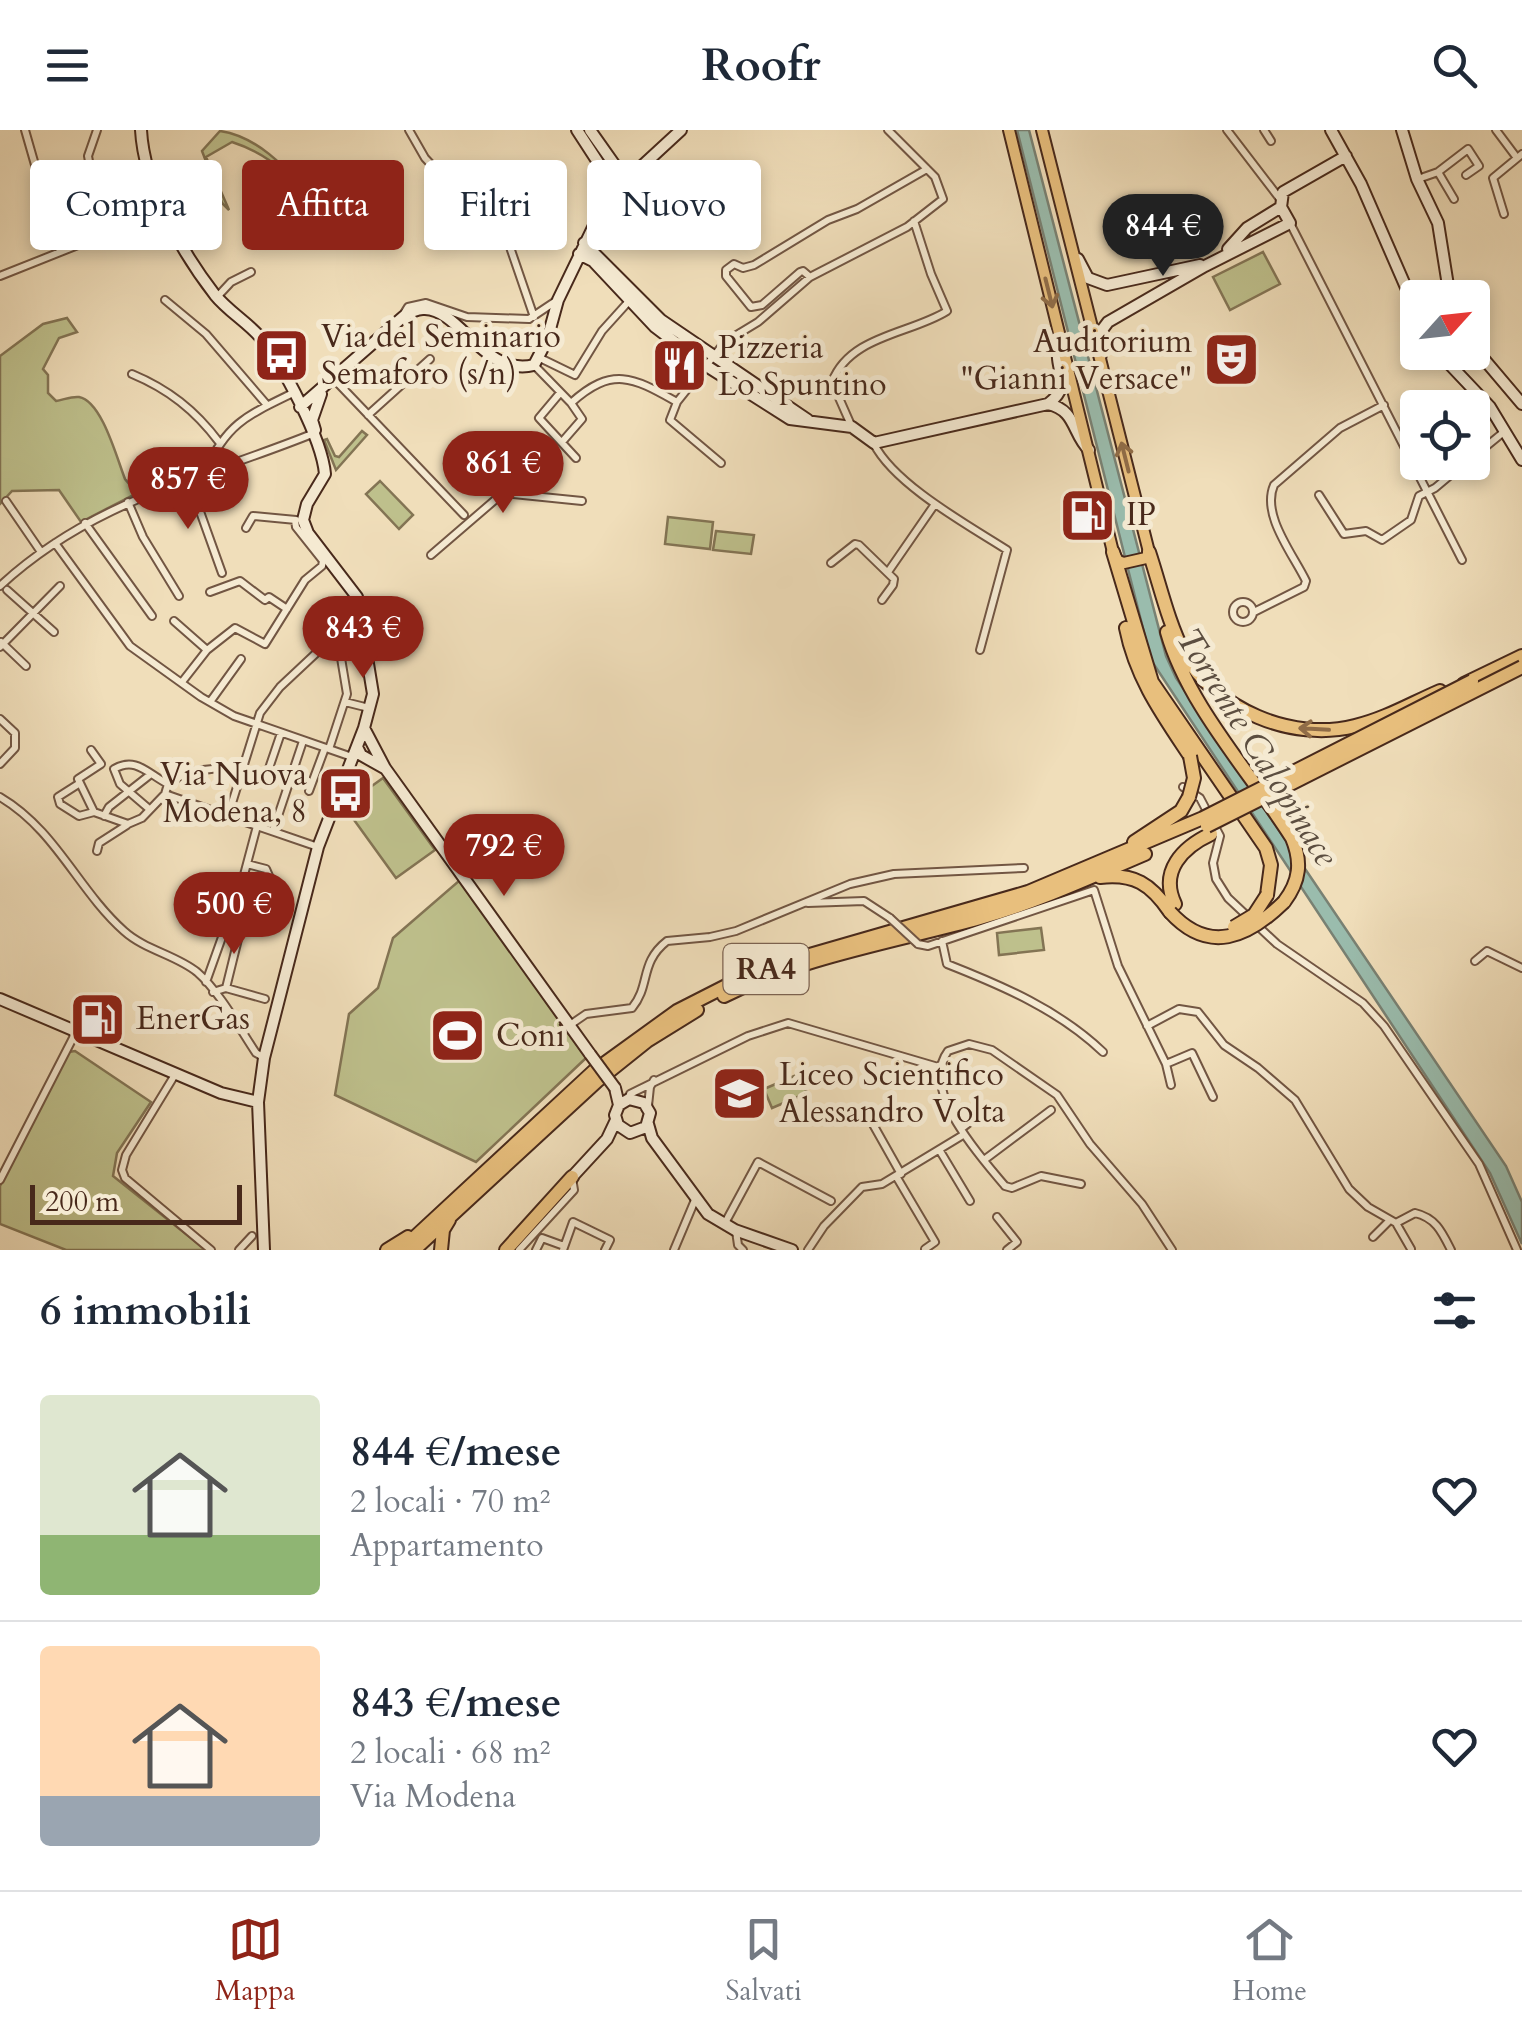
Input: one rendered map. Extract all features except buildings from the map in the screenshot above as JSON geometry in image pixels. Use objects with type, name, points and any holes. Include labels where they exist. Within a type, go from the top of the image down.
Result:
[{"type":"highway","points":[[1085,875],[1180,811],[1194,778],[1190,756],[1136,670],[1114,574],[1113,552]]},
{"type":"highway","points":[[1085,875],[1136,878],[1188,920],[1218,930],[1243,924],[1262,905],[1271,865],[1266,848],[1152,682],[1113,552]]},
{"type":"highway","points":[[1147,555],[1182,648],[1202,677],[1226,699],[1270,722],[1310,730],[1336,730],[1472,682]]},
{"type":"highway","points":[[1147,555],[1168,636],[1184,675],[1284,824],[1297,850],[1295,886],[1284,902],[1248,930],[1221,938],[1202,936],[1187,928],[1173,908],[1169,883],[1177,859],[1207,826]]},
{"type":"highway","name":"RA4","points":[[1207,826],[1522,656]]},
{"type":"highway","name":"RA4","points":[[414,1250],[597,1081],[682,1018],[734,991],[787,971],[986,916],[1207,826],[1522,667]]},
{"type":"highway","name":"RA4","points":[[401,1250],[594,1071],[644,1031],[677,1011],[732,982],[782,963],[1085,875]]},
{"type":"highway","points":[[506,1250],[572,1177]]},
{"type":"highway","points":[[441,1250],[443,1230],[457,1208]]},
{"type":"highway","points":[[388,1250],[419,1231]]},
{"type":"main road","points":[[1009,130],[1113,552],[1118,562],[1124,563],[1147,555],[1042,130]]},
{"type":"street","points":[[25,130],[33,160]]},
{"type":"street","points":[[89,160],[97,130]]},
{"type":"street","points":[[141,130],[146,162],[162,210],[217,297],[257,334],[316,437]]},
{"type":"street","points":[[409,130],[425,158],[440,174],[483,200],[501,221],[534,317]]},
{"type":"street","points":[[576,130],[596,160]]},
{"type":"street","points":[[590,130],[611,160]]},
{"type":"street","points":[[648,160],[680,130]]},
{"type":"street","points":[[721,463],[672,424],[671,414],[677,402],[709,360],[725,342],[758,322],[810,277],[914,221],[943,199],[935,176],[888,130]]},
{"type":"street","points":[[1227,130],[1280,203],[1462,560]]},
{"type":"street","points":[[1264,130],[1271,141]]},
{"type":"street","points":[[1330,130],[1346,156],[1402,280]]},
{"type":"street","points":[[1402,130],[1417,179],[1438,223],[1447,280]]},
{"type":"street","points":[[1496,130],[1520,156],[1493,178],[1504,214]]},
{"type":"street","points":[[1417,179],[1438,172],[1468,149],[1479,166],[1466,174]]},
{"type":"street","points":[[1102,368],[1104,326],[1246,238],[1255,223],[1280,203],[1290,186],[1346,156]]},
{"type":"street","points":[[810,277],[800,272],[762,304],[751,307],[726,276],[726,270],[734,264],[743,268],[754,266],[828,220],[858,209],[927,169]]},
{"type":"street","points":[[1438,172],[1454,199]]},
{"type":"street","points":[[852,427],[832,382],[840,368],[863,348],[888,334],[947,311],[914,221]]},
{"type":"street","points":[[1255,223],[1264,235]]},
{"type":"street","points":[[1069,239],[1085,274],[1107,286],[1198,266],[1246,238],[1290,223]]},
{"type":"street","points":[[537,362],[558,300],[587,239]]},
{"type":"street","points":[[582,248],[655,327],[709,360],[790,420],[862,431],[882,459],[935,504],[1007,550],[980,650]]},
{"type":"street","points":[[0,276],[65,250]]},
{"type":"street","points":[[217,297],[231,282],[251,272]]},
{"type":"street","points":[[1134,280],[1145,288],[1144,301]]},
{"type":"street","points":[[402,316],[426,308],[441,315],[492,357],[520,366],[537,362],[574,376],[602,331],[632,298]]},
{"type":"street","points":[[165,300],[206,334],[268,405]]},
{"type":"street","points":[[300,407],[402,316],[408,306],[426,303],[467,317],[534,317],[558,300]]},
{"type":"street","points":[[1048,404],[1062,390],[1056,352],[1061,341]]},
{"type":"street","points":[[368,415],[430,358]]},
{"type":"street","points":[[537,362],[582,419],[562,442]]},
{"type":"street","points":[[1490,366],[1522,404]]},
{"type":"street","points":[[1456,370],[1487,402],[1522,460]]},
{"type":"street","points":[[132,374],[185,405],[219,442]]},
{"type":"street","points":[[332,377],[464,515]]},
{"type":"street","points":[[571,403],[585,390],[618,379],[639,381],[677,402]]},
{"type":"street","points":[[182,682],[207,650],[235,628],[264,644],[306,580],[323,563],[296,527],[325,474],[312,420],[322,390]]},
{"type":"street","points":[[206,471],[219,442],[236,425],[293,392]]},
{"type":"street","points":[[560,393],[539,418],[576,458]]},
{"type":"street","points":[[874,443],[1048,404],[1065,410],[1073,419],[1077,438],[1089,450]]},
{"type":"street","points":[[1254,612],[1304,588],[1306,581],[1271,511],[1269,496],[1274,484],[1340,428],[1384,404]]},
{"type":"street","points":[[1490,444],[1506,431]]},
{"type":"street","points":[[54,632],[4,588],[41,552],[128,502],[206,471],[316,437]]},
{"type":"street","points":[[188,478],[222,574]]},
{"type":"street","points":[[1319,495],[1344,534],[1366,530],[1382,540],[1404,527],[1417,498],[1443,480]]},
{"type":"street","points":[[431,555],[503,493],[582,501]]},
{"type":"street","points":[[6,502],[41,552]]},
{"type":"street","points":[[128,502],[143,537],[179,596]]},
{"type":"street","points":[[888,572],[935,504]]},
{"type":"street","points":[[246,528],[253,516],[299,520],[357,597],[373,694],[364,728],[318,846],[264,1058],[258,1102],[264,1250]]},
{"type":"street","points":[[85,524],[152,616]]},
{"type":"street","points":[[55,543],[130,646],[210,702],[254,725],[386,768]]},
{"type":"street","points":[[831,563],[855,544],[888,572],[894,585],[882,600]]},
{"type":"street","points":[[210,592],[240,582],[286,609]]},
{"type":"street","points":[[26,666],[1,644],[60,586]]},
{"type":"street","points":[[228,816],[260,712],[280,687],[360,612]]},
{"type":"street","points":[[174,620],[207,650]]},
{"type":"street","points":[[308,791],[347,694],[341,658]]},
{"type":"street","points":[[210,702],[241,659]]},
{"type":"street","points":[[345,702],[369,708]]},
{"type":"street","points":[[0,719],[15,733],[15,748],[0,764]]},
{"type":"street","points":[[364,728],[386,768],[624,1102]]},
{"type":"street","points":[[266,777],[281,733]]},
{"type":"street","points":[[273,831],[303,740]]},
{"type":"street","points":[[353,757],[374,748]]},
{"type":"street","points":[[91,750],[101,764],[81,775],[80,783],[94,812]]},
{"type":"street","points":[[353,757],[370,760]]},
{"type":"street","points":[[148,808],[113,771],[119,765],[137,764],[168,784]]},
{"type":"street","points":[[97,852],[99,843],[142,818],[165,794],[168,784],[191,771],[241,771]]},
{"type":"street","points":[[104,816],[127,790],[151,774]]},
{"type":"street","points":[[80,783],[58,797],[65,810],[79,816],[94,812],[128,824]]},
{"type":"street","points":[[1186,792],[1200,798],[1220,836],[1213,863],[1216,879],[1228,898],[1278,944],[1363,1003],[1384,1026],[1479,1164],[1518,1250]]},
{"type":"street","points":[[165,794],[318,846]]},
{"type":"street","points":[[0,798],[38,824],[122,930],[139,943],[197,972],[264,1058]]},
{"type":"street","points":[[205,983],[233,916],[257,826]]},
{"type":"street","points":[[233,916],[274,913],[278,896],[266,869],[247,864]]},
{"type":"street","points":[[570,1025],[586,1014],[632,1008],[640,996],[649,960],[667,941],[736,930],[850,884],[894,874],[1024,868]]},
{"type":"street","points":[[802,903],[864,901],[918,944],[928,946],[1094,890],[1118,966],[1166,1064],[1171,1084]]},
{"type":"street","points":[[226,988],[244,915]]},
{"type":"street","points":[[942,941],[947,964],[991,981],[1076,1027],[1103,1052]]},
{"type":"street","points":[[1476,962],[1488,951],[1522,968]]},
{"type":"street","points":[[213,992],[226,988],[265,999]]},
{"type":"street","points":[[0,1000],[220,1093],[258,1102]]},
{"type":"street","points":[[1147,1026],[1179,1009],[1198,1012],[1224,1045],[1294,1100],[1349,1189],[1368,1208],[1393,1221],[1411,1249]]},
{"type":"street","points":[[519,1250],[574,1190],[572,1177],[607,1140],[630,1094],[748,1036],[788,1022],[938,1067]]},
{"type":"street","points":[[0,1180],[76,1032]]},
{"type":"street","points":[[1080,1184],[1040,1176],[1012,1188],[1005,1186],[962,1132],[940,1084],[938,1067],[954,1047],[968,1044],[992,1050],[1058,1095],[1090,1144],[1142,1204],[1172,1250]]},
{"type":"street","points":[[1166,1064],[1192,1053],[1213,1097]]},
{"type":"street","points":[[176,1073],[126,1156],[122,1170],[124,1178],[211,1250]]},
{"type":"street","points":[[655,1079],[648,1107],[652,1138],[695,1200],[708,1214],[730,1227],[792,1250]]},
{"type":"street","points":[[624,1102],[640,1100],[648,1107]]},
{"type":"street","points":[[808,1250],[824,1226],[862,1187],[882,1184],[940,1151],[985,1110]]},
{"type":"street","points":[[984,1160],[1051,1110]]},
{"type":"street","points":[[870,1119],[935,1242],[925,1249]]},
{"type":"street","points":[[616,1120],[632,1132],[652,1138]]},
{"type":"street","points":[[607,1140],[648,1124]]},
{"type":"street","points":[[940,1151],[970,1201]]},
{"type":"street","points":[[743,1250],[730,1227],[758,1162],[831,1200]]},
{"type":"street","points":[[674,1250],[695,1200]]},
{"type":"street","points":[[1373,1237],[1393,1221],[1415,1213],[1424,1215],[1441,1229],[1452,1250]]},
{"type":"street","points":[[997,1217],[1017,1242],[1008,1250]]},
{"type":"street","points":[[536,1250],[542,1238],[564,1248],[573,1222],[610,1240],[605,1250]]},
{"type":"street","points":[[239,1250],[252,1236]]},
{"type":"green space","points":[[220,131],[246,139],[276,160],[232,142],[206,157],[207,160],[202,151]]},
{"type":"green space","points":[[1263,252],[1280,284],[1230,310],[1213,277]]},
{"type":"green space","points":[[67,318],[77,332],[59,338],[43,369],[48,375],[48,393],[56,401],[79,397],[87,401],[102,419],[125,479],[131,486],[145,489],[81,522],[59,490],[12,491],[0,504],[0,356],[43,324]]},
{"type":"green space","points":[[362,431],[367,435],[336,470],[324,440],[339,457]]},
{"type":"green space","points":[[380,481],[413,515],[399,529],[366,494]]},
{"type":"green space","points":[[668,517],[713,522],[710,549],[665,544]]},
{"type":"green space","points":[[716,531],[754,535],[751,554],[713,550]]},
{"type":"green space","points":[[383,778],[435,850],[396,878],[344,806]]},
{"type":"green space","name":"Coni","points":[[460,880],[586,1058],[476,1162],[335,1095],[349,1014],[378,988],[393,938]]},
{"type":"green space","points":[[1041,928],[1044,950],[999,955],[997,933]]},
{"type":"green space","points":[[75,1051],[151,1102],[117,1153],[113,1176],[206,1250],[66,1250],[0,1224],[0,1186],[69,1052]]},
{"type":"green space","points":[[799,1074],[807,1093],[772,1108],[764,1089]]},
{"type":"shaded area","points":[[1017,130],[1029,130],[1166,656],[1176,678],[1506,1166],[1522,1202],[1522,1244],[1490,1173],[1151,660]]},
{"type":"place","name":"Via del Seminario Semaforo (s/n)","points":[[282,355]]},
{"type":"place","name":"Auditorium \"Gianni Versace\"","points":[[1231,360]]},
{"type":"place","name":"Pizzeria Lo Spuntino","points":[[679,366]]},
{"type":"place","name":"IP","points":[[1087,515]]},
{"type":"place","name":"Via Nuova Modena, 8","points":[[346,793]]},
{"type":"place","name":"EnerGas","points":[[97,1019]]},
{"type":"place","name":"Coni","points":[[457,1036]]},
{"type":"place","name":"Liceo Scientifico Alessandro Volta","points":[[740,1093]]},
{"type":"water label","name":"Torrente Calopinace","points":[[1257,747]]}]
